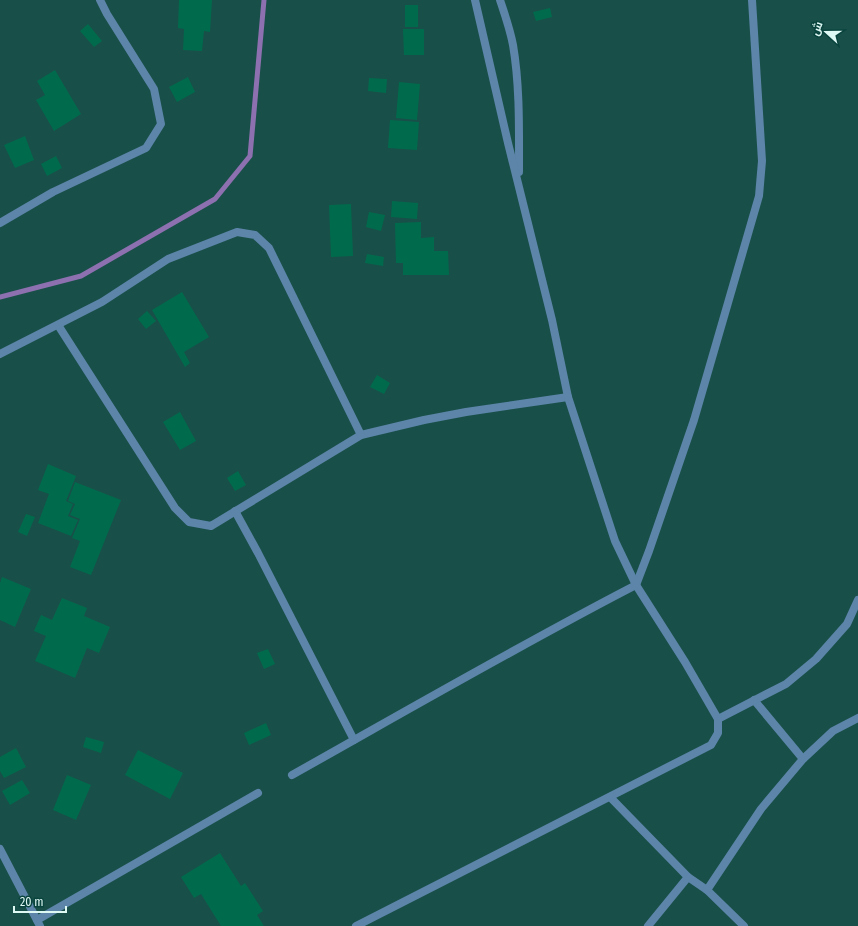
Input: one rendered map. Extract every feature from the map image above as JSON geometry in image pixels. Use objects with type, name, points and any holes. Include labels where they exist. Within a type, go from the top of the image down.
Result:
[{"type":"street","points":[[0,223],[53,192],[146,148],[161,124],[154,89],[107,14],[100,0]]},
{"type":"street","points":[[356,926],[370,923],[711,745],[718,733],[718,719],[685,662],[636,585],[615,541],[568,397],[552,320],[476,0]]},
{"type":"street","points":[[500,0],[507,19],[513,45],[516,74],[519,114],[519,184]]},
{"type":"street","points":[[292,775],[636,585],[694,420],[759,196],[762,162],[752,0]]},
{"type":"street","points":[[0,354],[102,302],[168,259],[237,232],[255,235],[270,248],[361,435]]},
{"type":"street","points":[[58,325],[175,508],[189,522],[211,526],[361,435],[466,412],[568,397]]},
{"type":"street","points":[[235,511],[354,740]]},
{"type":"street","points":[[718,719],[786,684],[816,659],[847,624],[858,600]]},
{"type":"street","points":[[754,700],[803,759]]},
{"type":"street","points":[[707,890],[761,809],[803,759],[834,731],[858,718]]},
{"type":"street","points":[[0,849],[39,923],[258,793]]},
{"type":"street","points":[[610,797],[688,877],[707,890],[744,926]]},
{"type":"street","points":[[648,926],[688,877]]},
{"type":"building","points":[[179,0],[212,0],[210,32],[204,31],[202,51],[183,50],[184,29],[178,28]]},
{"type":"building","points":[[405,5],[418,5],[418,27],[405,27]]},
{"type":"building","points":[[550,8],[552,17],[536,21],[533,12]]},
{"type":"building","points":[[88,24],[102,41],[94,47],[80,31]]},
{"type":"building","points":[[403,29],[424,29],[424,55],[404,55]]},
{"type":"building","points":[[55,70],[81,114],[54,131],[36,100],[45,95],[37,81]]},
{"type":"building","points":[[188,77],[195,92],[177,102],[169,87]]},
{"type":"building","points":[[369,78],[387,79],[386,93],[368,91]]},
{"type":"building","points":[[399,82],[420,84],[417,120],[396,118]]},
{"type":"building","points":[[390,120],[419,122],[417,150],[388,148]]},
{"type":"building","points":[[25,136],[34,160],[15,168],[4,145]]},
{"type":"building","points":[[56,156],[62,168],[47,176],[41,164]]},
{"type":"building","points":[[392,201],[418,203],[417,219],[391,217]]},
{"type":"building","points":[[351,204],[353,256],[331,257],[329,205]]},
{"type":"building","points":[[369,212],[385,215],[381,231],[366,227]]},
{"type":"building","points":[[421,222],[421,238],[434,237],[434,251],[448,251],[449,275],[403,275],[403,263],[396,263],[395,223]]},
{"type":"building","points":[[367,254],[384,257],[383,266],[365,263]]},
{"type":"building","points":[[182,292],[209,337],[184,352],[190,363],[185,367],[152,310]]},
{"type":"building","points":[[147,311],[156,321],[146,329],[138,319]]},
{"type":"building","points":[[377,375],[390,383],[384,394],[370,387]]},
{"type":"building","points":[[180,412],[196,441],[180,450],[163,422]]},
{"type":"building","points":[[48,464],[76,476],[66,501],[73,504],[68,516],[78,520],[71,536],[38,523],[49,494],[38,490]]},
{"type":"building","points":[[238,471],[246,485],[235,491],[227,478]]},
{"type":"building","points":[[75,482],[121,500],[91,575],[70,567],[80,541],[72,538],[80,519],[70,515],[75,504],[68,501]]},
{"type":"building","points":[[26,514],[35,517],[27,536],[18,532]]},
{"type":"building","points":[[2,577],[31,589],[15,627],[0,620],[0,583]]},
{"type":"building","points":[[62,598],[87,608],[84,616],[110,627],[99,653],[87,648],[75,678],[35,661],[46,636],[34,631],[41,615],[52,620]]},
{"type":"building","points":[[268,649],[275,664],[264,669],[257,653]]},
{"type":"building","points":[[266,723],[271,735],[249,745],[244,733]]},
{"type":"building","points":[[86,737],[104,742],[101,753],[83,747]]},
{"type":"building","points":[[16,748],[26,767],[4,778],[0,771],[0,757]]},
{"type":"building","points":[[138,750],[183,773],[170,799],[125,775]]},
{"type":"building","points":[[67,775],[91,785],[76,820],[53,810]]},
{"type":"building","points":[[22,780],[30,793],[10,805],[2,791]]},
{"type":"building","points":[[220,853],[241,886],[245,883],[263,911],[257,915],[264,926],[221,926],[201,894],[194,898],[181,877]]},
{"type":"waterway","points":[[0,297],[81,276],[215,199],[250,156],[264,0]]}]
